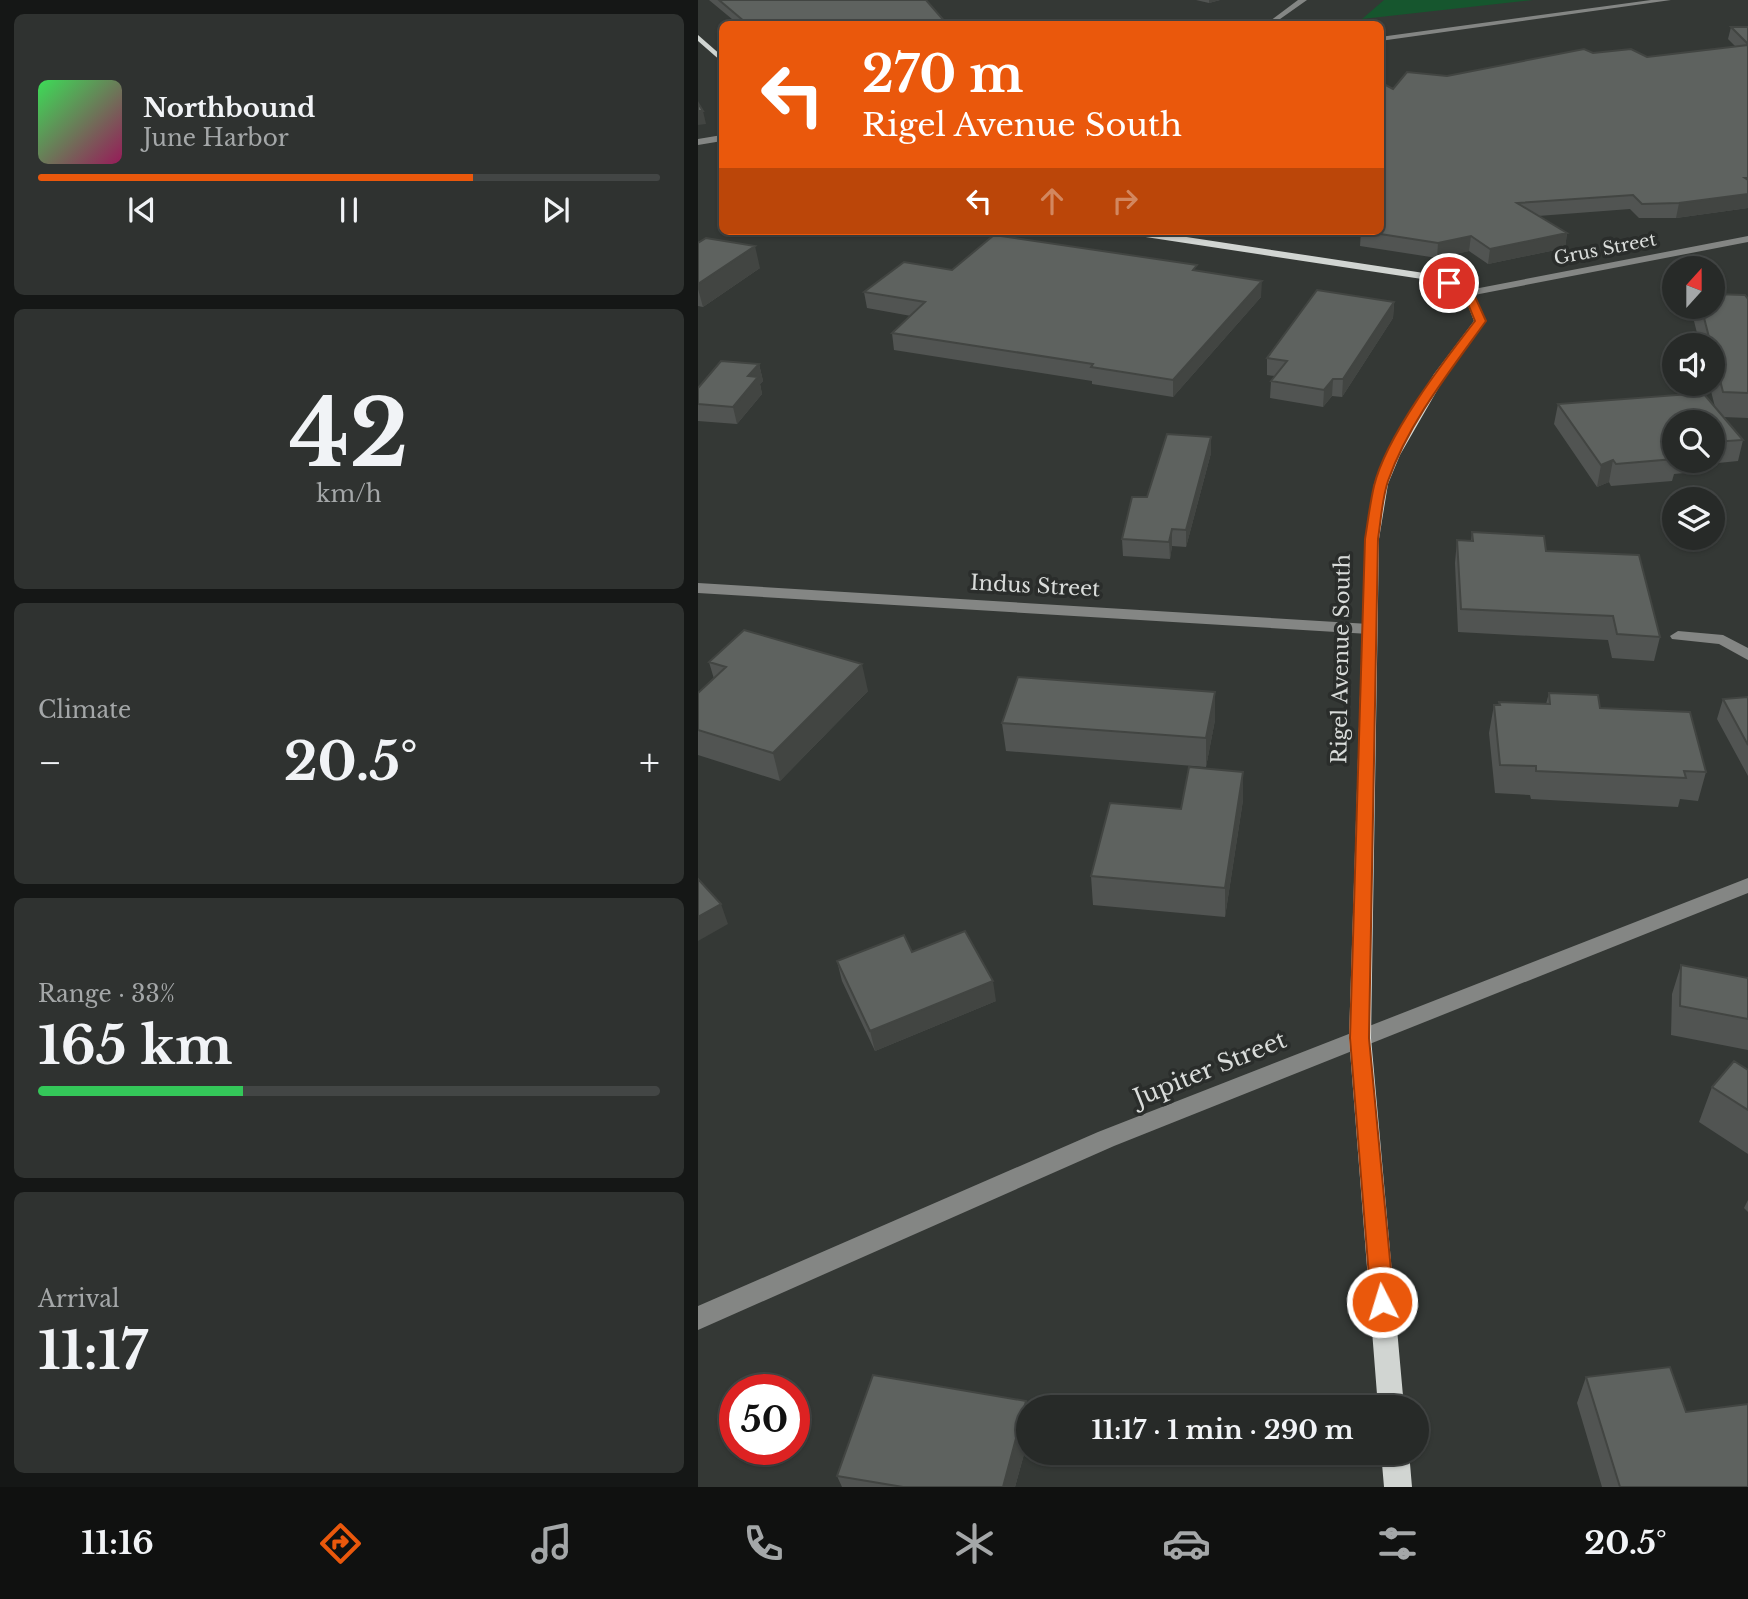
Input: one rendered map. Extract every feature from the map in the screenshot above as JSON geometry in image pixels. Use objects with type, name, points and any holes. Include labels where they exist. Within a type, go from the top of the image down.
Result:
[{"type":"main road","points":[[698,37],[719,57]]},
{"type":"main road","points":[[1152,235],[1424,276],[1469,293]]},
{"type":"main road","name":"Rigel Avenue South","points":[[1390,1395],[1360,1038],[1372,539],[1381,484],[1393,454],[1440,373],[1480,321],[1469,293]]},
{"type":"main road","points":[[1396,1465],[1398,1487]]},
{"type":"street","points":[[1273,21],[1302,0]]},
{"type":"street","points":[[1384,39],[1667,0]]},
{"type":"street","points":[[698,142],[719,138]]},
{"type":"street","name":"Grus Street","points":[[1469,293],[1748,239]]},
{"type":"street","name":"Indus Street","points":[[698,588],[1369,628]]},
{"type":"street","points":[[1678,636],[1723,640],[1748,655]]},
{"type":"street","name":"Jupiter Street","points":[[698,1318],[1106,1139],[1748,885]]},
{"type":"green space","points":[[1384,0],[1533,0],[1362,19]]},
{"type":"building","points":[[719,0],[926,0],[944,21],[752,21],[744,21]]},
{"type":"building","points":[[1731,27],[1748,27],[1748,44]]},
{"type":"building","points":[[1748,45],[1748,178],[1745,178],[1748,180],[1748,194],[1679,203],[1642,204],[1633,195],[1517,203],[1567,233],[1490,249],[1471,236],[1438,243],[1384,235],[1384,84],[1393,89],[1407,72],[1447,76],[1584,49],[1593,53],[1631,49],[1647,57]]},
{"type":"building","points":[[994,235],[1197,265],[1193,270],[1262,281],[1173,380],[1091,367],[1093,364],[892,333],[925,302],[864,292],[904,262],[952,270]]},
{"type":"building","points":[[706,238],[755,246],[698,284],[698,243]]},
{"type":"building","points":[[1317,290],[1394,302],[1343,379],[1333,379],[1324,390],[1271,381],[1287,361],[1267,358]]},
{"type":"building","points":[[1725,294],[1745,295],[1748,299],[1748,393],[1725,392],[1725,333],[1708,333],[1704,319],[1725,319]]},
{"type":"building","points":[[721,361],[759,364],[748,376],[758,377],[733,407],[698,404],[698,388]]},
{"type":"building","points":[[1663,396],[1706,396],[1717,410],[1662,410],[1662,460],[1616,464],[1613,460],[1601,465],[1558,404]]},
{"type":"building","points":[[1725,419],[1743,440],[1725,441]]},
{"type":"building","points":[[1167,434],[1211,437],[1186,530],[1172,529],[1169,542],[1122,539],[1132,497],[1147,497]]},
{"type":"building","points":[[1472,532],[1544,536],[1546,551],[1639,555],[1660,637],[1617,634],[1613,616],[1461,609],[1457,540],[1473,541]]},
{"type":"building","points":[[744,630],[862,664],[773,753],[698,730],[698,693],[726,667],[709,662]]},
{"type":"building","points":[[1018,677],[1215,692],[1206,738],[1002,723]]},
{"type":"building","points":[[1549,693],[1598,695],[1600,708],[1690,712],[1706,772],[1684,771],[1686,778],[1536,771],[1536,766],[1500,765],[1494,705],[1500,705],[1499,702],[1550,704]]},
{"type":"building","points":[[1748,697],[1748,745],[1723,699]]},
{"type":"building","points":[[1189,767],[1243,772],[1225,888],[1091,876],[1110,803],[1181,809]]},
{"type":"building","points":[[698,879],[721,904],[698,917]]},
{"type":"building","points":[[965,931],[993,981],[870,1031],[837,961],[904,935],[912,952]]},
{"type":"building","points":[[1681,965],[1748,978],[1748,1019],[1680,1006]]},
{"type":"building","points":[[1734,1061],[1748,1070],[1748,1110],[1712,1087]]},
{"type":"building","points":[[1670,1367],[1686,1412],[1748,1404],[1748,1487],[1620,1487],[1586,1377]]},
{"type":"building","points":[[873,1375],[1016,1399],[1016,1438],[1003,1487],[903,1487],[837,1476]]},
{"type":"route","points":[[1382,1302],[1360,1038],[1372,539],[1381,484],[1393,454],[1440,373],[1472,335],[1480,321],[1480,314],[1469,293],[1449,283]]}]
